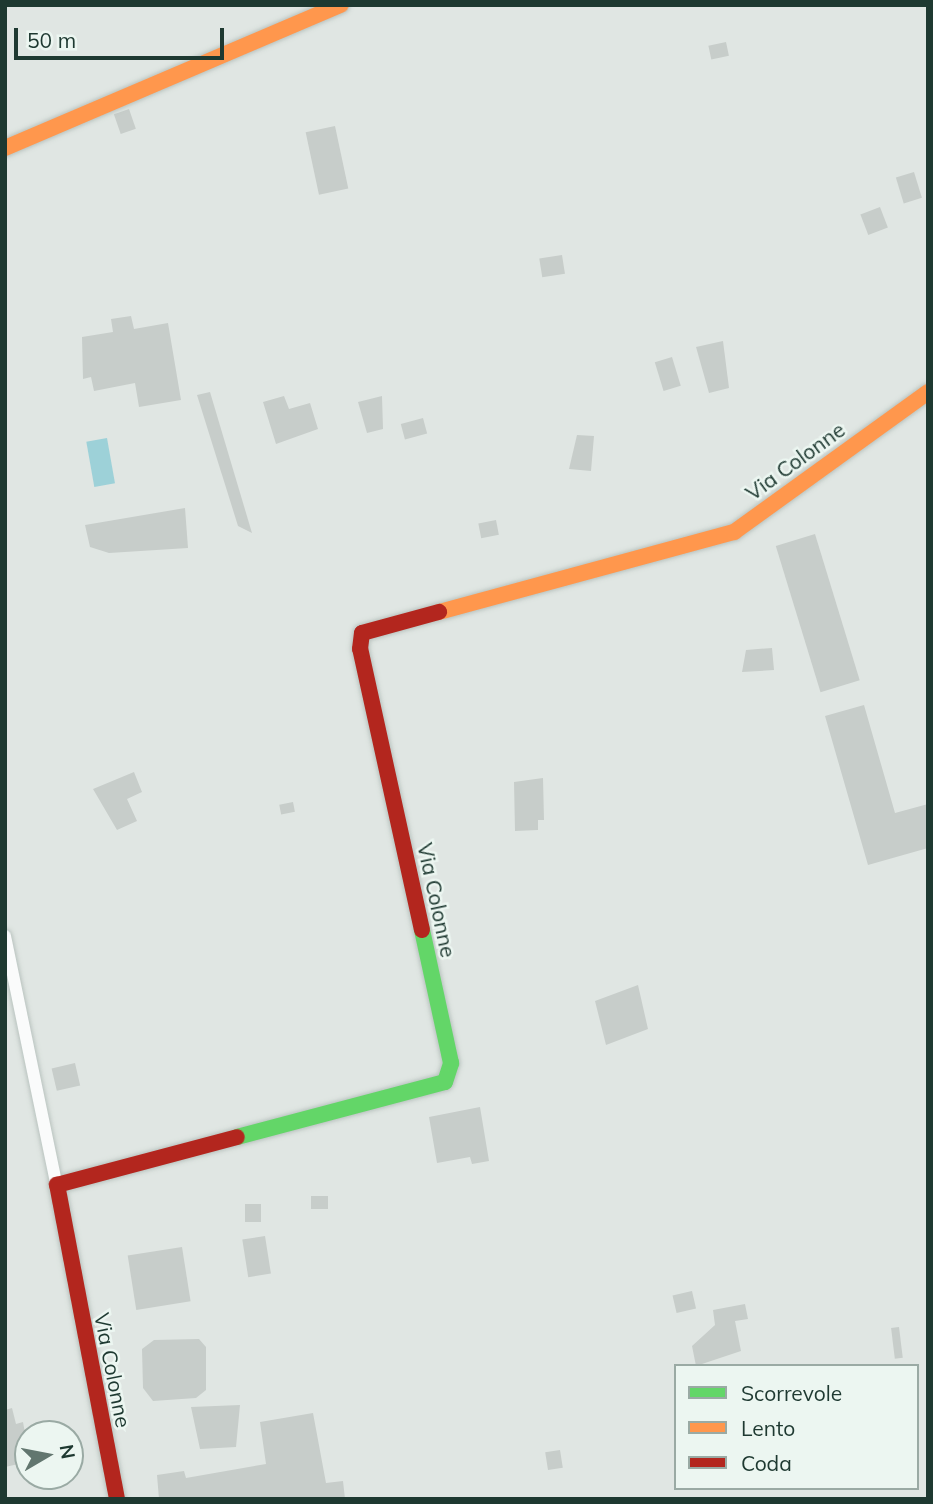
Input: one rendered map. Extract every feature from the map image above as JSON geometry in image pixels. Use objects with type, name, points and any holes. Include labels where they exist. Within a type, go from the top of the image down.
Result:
[{"type":"street","points":[[5,148],[341,5]]},
{"type":"street","name":"Via Colonne","points":[[117,1499],[57,1185],[445,1082],[451,1063],[360,649],[362,633],[734,533],[928,392]]},
{"type":"lane","points":[[5,936],[57,1185]]},
{"type":"water","points":[[107,438],[115,483],[94,487],[86,442]]},
{"type":"building","points":[[726,42],[729,56],[711,59],[708,46]]},
{"type":"building","points":[[129,109],[136,129],[121,134],[114,114]]},
{"type":"building","points":[[335,126],[348,189],[319,195],[306,132]]},
{"type":"building","points":[[914,172],[922,198],[904,203],[896,178]]},
{"type":"building","points":[[880,207],[888,228],[868,235],[860,215]]},
{"type":"building","points":[[562,255],[565,274],[542,277],[539,259]]},
{"type":"building","points":[[131,316],[134,329],[168,323],[181,400],[139,407],[135,383],[94,391],[91,377],[83,379],[82,337],[113,332],[111,319]]},
{"type":"building","points":[[723,341],[729,388],[709,393],[696,347]]},
{"type":"building","points":[[672,357],[681,386],[664,391],[655,362]]},
{"type":"building","points":[[210,392],[252,533],[238,526],[197,395]]},
{"type":"building","points":[[284,396],[289,409],[310,403],[318,429],[276,444],[263,402]]},
{"type":"building","points":[[382,396],[383,429],[367,433],[358,402]]},
{"type":"building","points":[[423,418],[427,433],[405,439],[401,424]]},
{"type":"building","points":[[577,435],[594,436],[591,471],[569,469]]},
{"type":"building","points":[[185,508],[188,548],[109,553],[90,547],[85,525]]},
{"type":"building","points":[[496,520],[499,535],[481,538],[478,523]]},
{"type":"building","points":[[815,534],[860,680],[821,692],[776,546]]},
{"type":"building","points":[[772,648],[774,670],[742,672],[746,650]]},
{"type":"building","points":[[864,705],[895,813],[928,804],[928,848],[868,865],[825,716]]},
{"type":"building","points":[[134,772],[142,792],[127,799],[137,821],[117,830],[93,789]]},
{"type":"building","points":[[543,778],[544,820],[538,820],[538,830],[515,831],[514,782]]},
{"type":"building","points":[[293,802],[295,812],[281,814],[279,805]]},
{"type":"building","points":[[638,985],[648,1029],[606,1045],[595,1001]]},
{"type":"building","points":[[75,1063],[80,1085],[57,1091],[52,1068]]},
{"type":"building","points":[[480,1107],[489,1161],[472,1164],[470,1157],[437,1163],[429,1117]]},
{"type":"building","points":[[311,1196],[328,1196],[328,1209],[311,1209]]},
{"type":"building","points":[[245,1204],[261,1204],[261,1222],[245,1222]]},
{"type":"building","points":[[265,1236],[271,1274],[248,1277],[242,1240]]},
{"type":"building","points":[[182,1247],[191,1301],[136,1310],[128,1256]]},
{"type":"building","points":[[692,1291],[696,1309],[677,1313],[673,1295]]},
{"type":"building","points":[[745,1304],[748,1319],[735,1321],[741,1351],[696,1364],[692,1346],[715,1325],[713,1310]]},
{"type":"building","points":[[899,1327],[903,1358],[895,1359],[891,1328]]},
{"type":"building","points":[[199,1339],[206,1347],[206,1390],[196,1398],[153,1401],[143,1388],[142,1349],[154,1340]]},
{"type":"building","points":[[240,1405],[236,1447],[200,1449],[191,1407]]},
{"type":"building","points":[[12,1408],[15,1420],[14,1465],[5,1467],[5,1410]]},
{"type":"building","points":[[313,1413],[326,1483],[343,1481],[345,1499],[159,1499],[157,1475],[184,1471],[186,1478],[266,1464],[260,1422]]},
{"type":"building","points":[[560,1450],[563,1468],[548,1470],[545,1452]]},
{"type":"traffic: fast","points":[[237,1137],[445,1082],[451,1063],[422,930]]},
{"type":"traffic: slow","points":[[5,148],[341,5]]},
{"type":"traffic: slow","points":[[439,612],[734,532],[928,392]]},
{"type":"traffic: jam","points":[[422,930],[360,649],[362,633],[439,612]]},
{"type":"traffic: jam","points":[[117,1499],[57,1185],[237,1137]]}]
